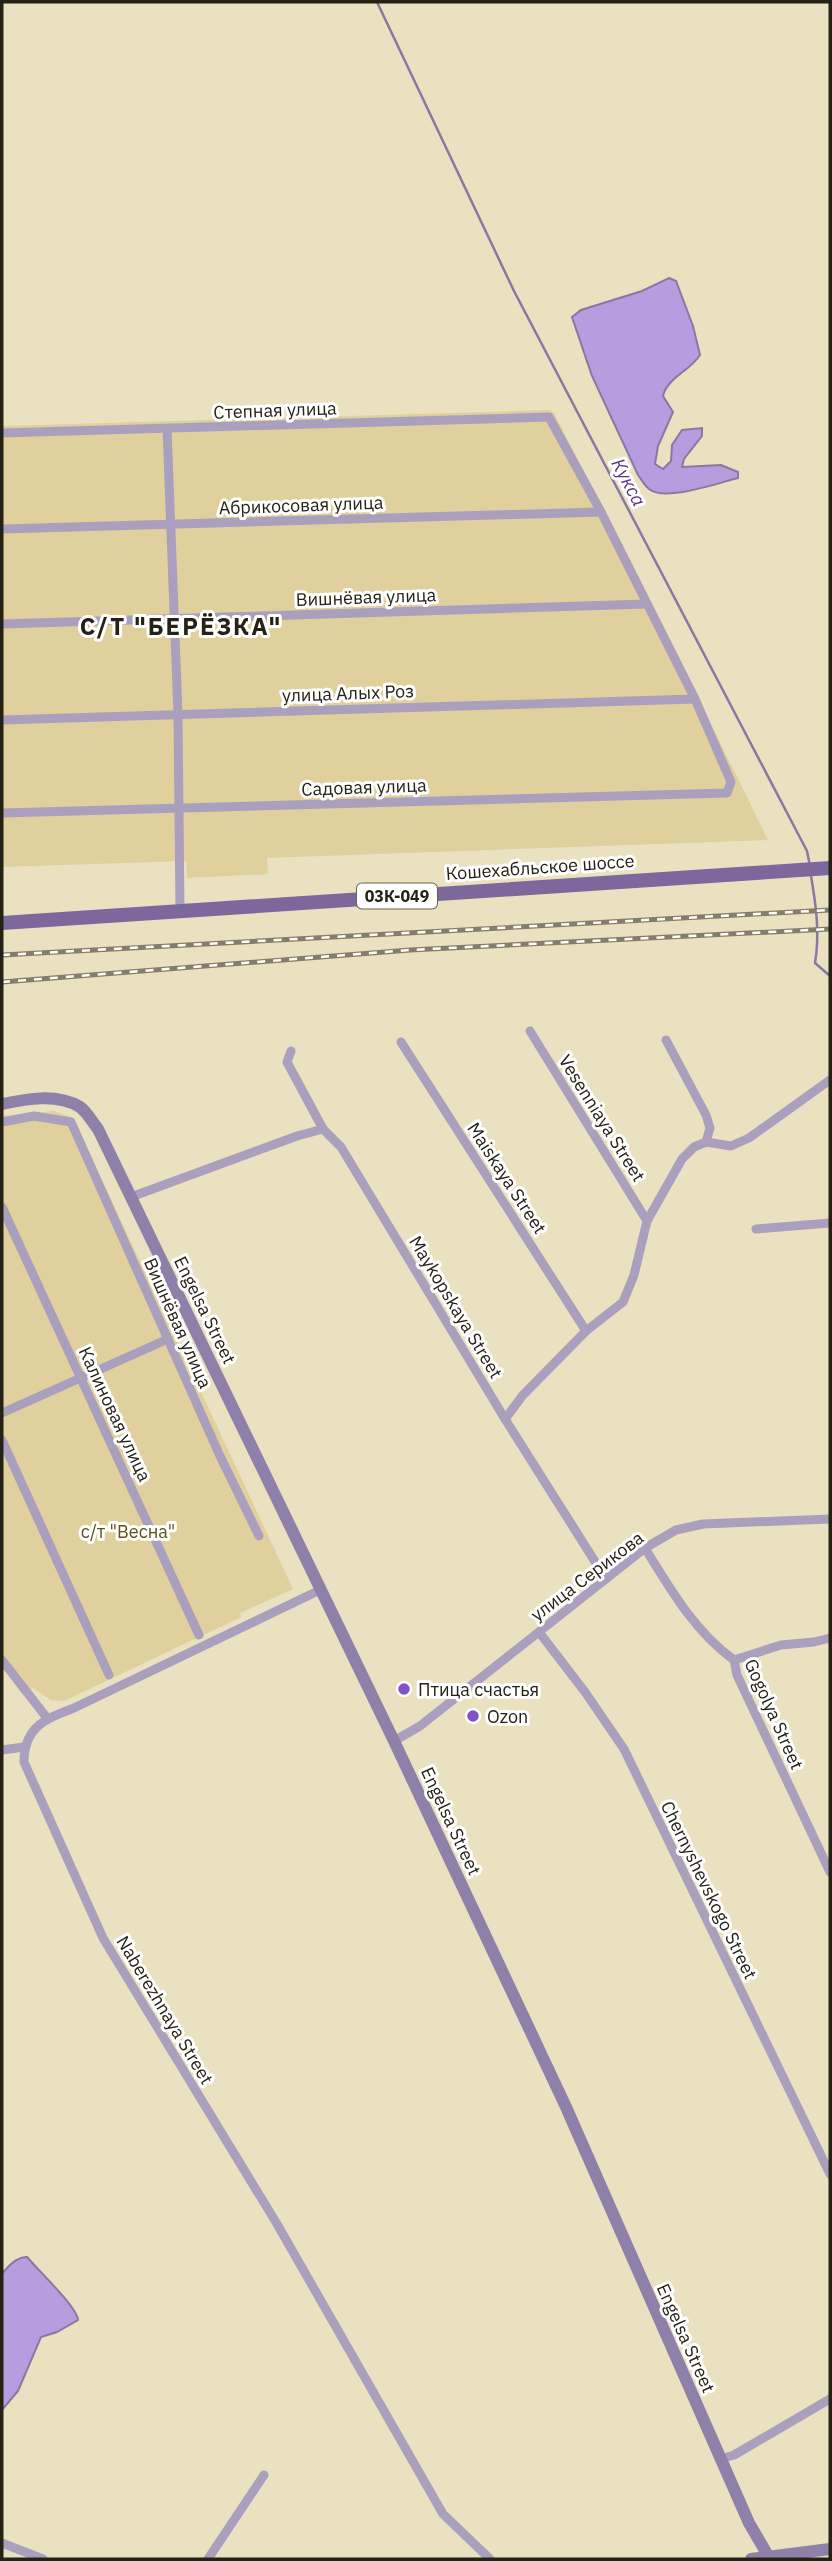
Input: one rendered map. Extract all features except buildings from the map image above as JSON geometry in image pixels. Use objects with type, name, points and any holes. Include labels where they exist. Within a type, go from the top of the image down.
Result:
[{"type":"main road","name":"Кошехабльское шоссе","points":[[2,923],[829,868]]},
{"type":"street","name":"Степная улица","points":[[2,433],[550,417],[601,512]]},
{"type":"street","points":[[167,429],[173,524],[180,911]]},
{"type":"street","points":[[601,512],[695,699]]},
{"type":"street","name":"Абрикосовая улица","points":[[2,529],[601,512]]},
{"type":"street","name":"Вишнёвая улица","points":[[2,624],[648,604]]},
{"type":"street","name":"улица Алых Роз","points":[[2,719],[695,699]]},
{"type":"street","name":"Садовая улица","points":[[2,813],[727,793],[731,782],[728,771],[695,699]]},
{"type":"street","name":"Vesenniaya Street","points":[[530,1031],[647,1221]]},
{"type":"street","points":[[666,1040],[706,1115],[710,1128],[706,1142]]},
{"type":"street","name":"Maiskaya Street","points":[[401,1042],[586,1331]]},
{"type":"street","name":"Maykopskaya Street","points":[[291,1051],[287,1062],[323,1129],[341,1147],[505,1419],[606,1578]]},
{"type":"street","points":[[505,1419],[523,1395],[586,1331],[623,1302],[634,1275],[647,1221],[682,1159],[694,1147],[706,1142],[731,1146],[748,1138],[830,1080]]},
{"type":"street","name":"Engelsa Street","points":[[2,1104],[57,1099],[81,1108],[98,1129],[394,1741],[566,2107],[720,2459],[749,2523],[769,2558]]},
{"type":"street","name":"Вишнёвая улица","points":[[2,1122],[34,1116],[71,1122],[220,1456],[259,1536]]},
{"type":"street","points":[[131,1197],[323,1129]]},
{"type":"street","name":"Калиновая улица","points":[[2,1207],[199,1635]]},
{"type":"street","points":[[757,1229],[830,1223]]},
{"type":"street","points":[[2,1413],[168,1339]]},
{"type":"street","points":[[2,1440],[110,1675]]},
{"type":"street","name":"улица Серикова","points":[[394,1741],[420,1726],[645,1548],[677,1530],[703,1524],[830,1520]]},
{"type":"street","name":"Gogolya Street","points":[[645,1548],[675,1597],[715,1646],[734,1660],[737,1675],[830,1872]]},
{"type":"street","points":[[3,1750],[24,1747],[34,1729],[47,1718],[74,1709],[320,1590]]},
{"type":"street","name":"Chernyshevskogo Street","points":[[539,1632],[624,1749],[830,2174]]},
{"type":"street","points":[[734,1660],[781,1646],[830,1637]]},
{"type":"street","points":[[2,1660],[47,1718]]},
{"type":"street","name":"Naberezhnaya Street","points":[[24,1747],[24,1762],[103,1938],[277,2224],[443,2514],[490,2559]]},
{"type":"street","points":[[720,2459],[734,2455],[830,2399]]},
{"type":"street","points":[[208,2559],[264,2475]]},
{"type":"street","points":[[2,2543],[43,2559]]},
{"type":"street","points":[[751,2559],[830,2549]]},
{"type":"green space","name":"С/Т \"БЕРЁЗКА\"","points":[[550,410],[554,413],[663,626],[768,840],[267,858],[268,874],[187,878],[186,861],[2,867],[2,426]]},
{"type":"green space","name":"с/т \"Весна\"","points":[[54,1111],[73,1118],[293,1589],[240,1613],[241,1617],[64,1701],[51,1700],[33,1688],[22,1694],[2,1667],[2,1116]]},
{"type":"shaded area","points":[[669,278],[676,281],[693,326],[700,355],[665,390],[663,396],[673,412],[658,446],[655,464],[663,469],[671,461],[672,445],[682,430],[702,428],[702,436],[684,459],[682,467],[721,465],[738,472],[738,478],[679,493],[649,489],[638,475],[592,376],[572,317],[581,310],[642,291]]},
{"type":"shaded area","points":[[27,2257],[64,2298],[78,2320],[57,2332],[41,2337],[18,2391],[2,2410],[2,2274],[16,2260]]},
{"type":"waterway","name":"Кукса","points":[[377,2],[514,291],[807,851],[810,866]]},
{"type":"waterway","name":"Кукса","points":[[811,876],[816,908],[815,963],[830,976]]},
{"type":"railway","points":[[2,955],[830,910]]},
{"type":"railway","points":[[2,982],[410,950],[830,929]]},
{"type":"place","name":"Птица счастья","points":[[404,1689]]},
{"type":"place","name":"Ozon","points":[[473,1716]]},
{"type":"district","name":"С/Т \"БЕРЁЗКА\"","points":[[181,626]]}]
